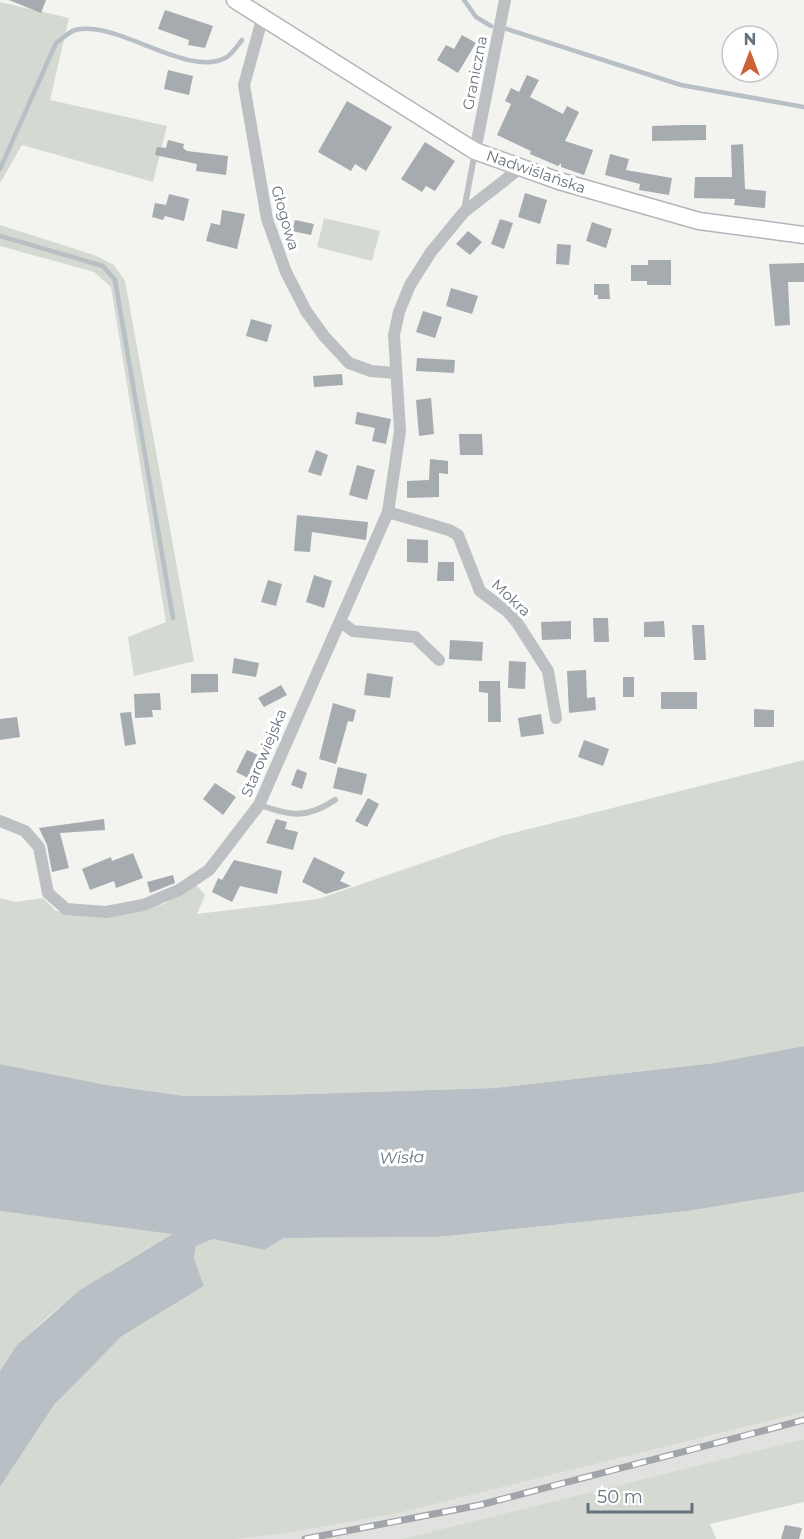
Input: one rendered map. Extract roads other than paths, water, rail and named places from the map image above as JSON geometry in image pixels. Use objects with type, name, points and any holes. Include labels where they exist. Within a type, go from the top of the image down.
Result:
[{"type":"street","name":"Nadwiślańska","points":[[235,0],[475,151],[519,169],[699,221],[804,235]]},
{"type":"street","name":"Graniczna","points":[[475,151],[505,0]]},
{"type":"street","name":"Głogowa","points":[[262,16],[244,86],[267,219],[286,272],[306,311],[324,336],[349,363],[371,371],[396,373]]},
{"type":"street","name":"Starowiejska","points":[[0,821],[25,831],[39,847],[48,893],[66,909],[106,912],[143,906],[178,890],[209,870],[259,805],[298,711],[341,622],[388,512],[400,431],[400,401],[394,335],[399,312],[410,285],[431,252],[464,212],[519,169]]},
{"type":"street","name":"Mokra","points":[[388,512],[449,530],[458,535],[480,591],[508,612],[548,671],[556,718]]},
{"type":"street","points":[[341,622],[353,631],[415,637],[439,660]]},
{"type":"lane","points":[[464,212],[475,151]]},
{"type":"lane","points":[[259,805],[280,812],[300,815],[319,810],[335,800]]},
{"type":"water","name":"Wisła","points":[[804,1046],[804,1192],[688,1211],[438,1237],[284,1238],[264,1250],[213,1239],[196,1246],[194,1258],[204,1286],[122,1336],[54,1405],[0,1487],[0,1371],[17,1345],[80,1290],[172,1234],[0,1211],[0,1064],[107,1085],[185,1096],[274,1095],[495,1088],[714,1063]]},
{"type":"waterway","points":[[464,0],[476,17],[491,26]]},
{"type":"waterway","points":[[0,169],[56,43],[73,31],[92,29],[111,33],[173,56],[193,61],[211,62],[227,57],[242,40]]},
{"type":"waterway","points":[[507,29],[681,85],[804,107]]},
{"type":"waterway","points":[[0,236],[103,266],[115,280],[173,618]]},
{"type":"railway","points":[[305,1539],[480,1505],[804,1420]]}]
